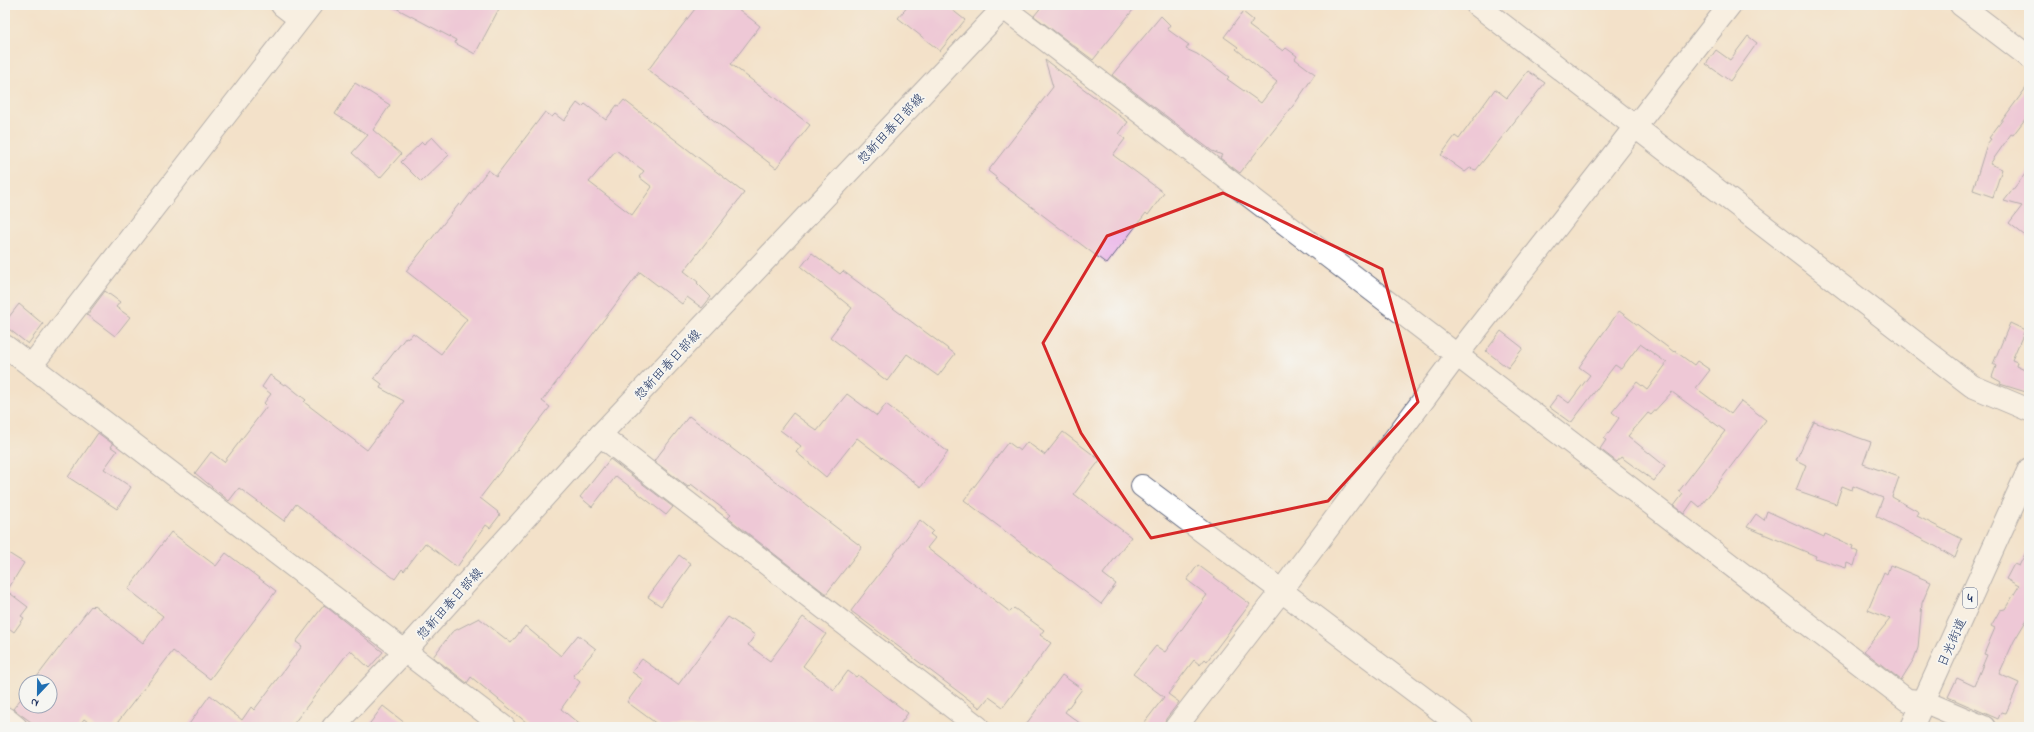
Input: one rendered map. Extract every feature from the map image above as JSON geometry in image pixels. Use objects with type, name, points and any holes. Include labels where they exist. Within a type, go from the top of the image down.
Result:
[{"type":"main road","points":[[31,366],[306,12],[282,5]]},
{"type":"main road","points":[[1477,5],[1972,386],[2029,410]]},
{"type":"main road","points":[[1176,727],[1282,590],[1457,355],[1730,5]]},
{"type":"main road","points":[[1960,5],[2029,57]]},
{"type":"main road","points":[[1003,6],[1907,700],[1924,701],[1984,727]]},
{"type":"main road","name":"惣新田春日部線","points":[[333,727],[405,651],[600,435],[1003,6]]},
{"type":"main road","points":[[5,346],[504,727]]},
{"type":"main road","points":[[600,435],[978,727]]},
{"type":"main road","name":"日光街道","points":[[1912,727],[2029,469]]},
{"type":"main road","points":[[1142,486],[1462,727]]},
{"type":"main road","points":[[5,718],[16,727]]},
{"type":"highlighted area","points":[[1223,193],[1382,269],[1418,402],[1328,501],[1151,538],[1081,433],[1043,343],[1107,236]]},
{"type":"building","points":[[390,5],[501,5],[475,54],[455,43],[456,40]]},
{"type":"building","points":[[698,5],[733,5],[760,26],[731,64],[810,125],[776,168],[648,70]]},
{"type":"building","points":[[909,5],[946,5],[965,20],[940,51],[898,18]]},
{"type":"building","points":[[1043,5],[1137,5],[1093,60],[1034,16]]},
{"type":"building","points":[[1243,12],[1253,20],[1249,26],[1283,51],[1286,48],[1297,56],[1295,59],[1315,74],[1296,102],[1240,173],[1220,158],[1222,155],[1212,151],[1112,75],[1161,16],[1170,25],[1167,29],[1189,45],[1186,49],[1197,54],[1229,77],[1227,79],[1261,103],[1277,82],[1236,49],[1238,47],[1224,37]]},
{"type":"building","points":[[1748,36],[1757,43],[1730,81],[1706,64],[1716,50],[1730,60]]},
{"type":"building","points":[[1045,60],[1128,122],[1119,134],[1125,139],[1113,155],[1164,193],[1148,215],[1146,213],[1107,264],[995,179],[997,178],[988,171],[1053,87]]},
{"type":"building","points":[[1528,71],[1545,83],[1476,170],[1470,168],[1465,172],[1441,155],[1455,136],[1459,139],[1495,89],[1507,98]]},
{"type":"building","points":[[355,83],[390,105],[373,130],[401,154],[380,178],[352,153],[368,135],[335,114]]},
{"type":"building","points":[[2029,84],[2029,114],[2013,135],[2011,134],[1990,164],[2002,169],[1993,197],[1973,190],[1987,144],[1991,139],[1989,138]]},
{"type":"building","points":[[624,100],[744,193],[684,271],[698,282],[697,283],[711,297],[702,308],[687,297],[682,304],[640,272],[542,401],[550,407],[480,498],[500,515],[490,528],[486,525],[457,567],[425,543],[404,571],[402,569],[395,579],[296,504],[284,521],[239,488],[229,501],[195,473],[211,452],[224,462],[267,406],[264,403],[271,394],[262,387],[270,375],[284,385],[286,384],[306,400],[304,402],[367,450],[404,401],[380,388],[382,384],[374,378],[406,337],[409,338],[413,333],[441,354],[467,319],[406,271],[459,204],[461,206],[488,170],[496,176],[545,112],[552,117],[555,114],[564,121],[577,103],[582,107],[585,104],[606,120],[617,105],[619,106]],"holes":[[[616,150],[644,171],[639,177],[652,187],[632,215],[589,182]]]},
{"type":"building","points":[[432,137],[449,155],[421,182],[401,162],[422,142],[424,144]]},
{"type":"building","points":[[2029,169],[2029,239],[2009,223],[2022,206],[2004,201]]},
{"type":"building","points":[[812,253],[840,274],[843,271],[955,354],[938,376],[907,354],[887,381],[830,337],[852,308],[801,267]]},
{"type":"building","points":[[105,291],[120,302],[116,307],[130,317],[115,336],[87,315]]},
{"type":"building","points":[[19,304],[43,324],[28,344],[5,326],[5,322]]},
{"type":"building","points":[[1619,311],[1694,365],[1697,361],[1710,370],[1696,388],[1731,414],[1741,401],[1766,420],[1700,507],[1693,501],[1684,514],[1674,506],[1683,494],[1679,491],[1725,431],[1672,392],[1651,415],[1648,413],[1628,436],[1665,466],[1654,481],[1621,457],[1617,462],[1600,449],[1606,440],[1604,439],[1619,418],[1612,412],[1637,382],[1647,390],[1667,363],[1640,344],[1621,369],[1615,365],[1571,423],[1549,407],[1558,395],[1569,403],[1590,375],[1579,367]]},
{"type":"building","points":[[2010,323],[2025,330],[2012,360],[2017,362],[2016,366],[2029,372],[2029,393],[2000,384],[2001,382],[1992,377],[1996,366],[1993,364]]},
{"type":"building","points":[[1501,331],[1523,348],[1508,368],[1486,351]]},
{"type":"building","points":[[847,394],[877,416],[886,404],[948,452],[921,487],[857,438],[826,477],[796,452],[801,446],[780,430],[793,413],[817,431]]},
{"type":"building","points":[[689,416],[862,547],[826,594],[728,518],[731,515],[691,484],[688,487],[654,461]]},
{"type":"building","points":[[1814,422],[1871,442],[1863,464],[1899,477],[1892,497],[1919,512],[1917,516],[1962,539],[1955,558],[1937,547],[1876,516],[1883,498],[1853,486],[1852,490],[1842,486],[1836,504],[1796,490],[1806,465],[1796,460]]},
{"type":"building","points":[[1063,432],[1100,460],[1074,494],[1131,537],[1103,574],[1116,584],[1101,604],[964,500],[1008,442],[1020,451],[1027,442],[1045,455]]},
{"type":"building","points":[[98,433],[113,444],[111,447],[117,451],[104,469],[131,487],[117,509],[68,477]]},
{"type":"building","points":[[610,459],[673,507],[666,515],[616,476],[592,507],[580,497]]},
{"type":"building","points":[[1767,511],[1824,537],[1825,534],[1853,546],[1852,549],[1858,552],[1854,566],[1847,563],[1846,568],[1815,558],[1816,556],[1747,527],[1756,514],[1764,520]]},
{"type":"building","points":[[920,520],[933,531],[930,534],[935,538],[927,548],[1010,612],[1014,608],[1044,630],[1040,635],[1051,643],[1003,707],[989,697],[980,708],[851,611]]},
{"type":"building","points":[[171,532],[216,566],[226,553],[276,591],[210,679],[173,651],[114,727],[95,727],[84,719],[78,727],[38,727],[20,714],[58,714],[58,674],[39,674],[91,606],[92,607],[94,605],[143,643],[163,616],[128,589]]},
{"type":"building","points":[[2029,546],[2029,616],[2014,641],[1999,674],[2019,683],[2006,713],[2001,712],[1998,719],[1948,697],[1957,678],[1974,686],[1987,655],[1984,654],[1995,628],[1991,626],[2000,610],[2005,609],[2019,586],[2006,579],[2014,564],[2019,566]]},
{"type":"building","points":[[5,551],[24,563],[7,591],[28,607],[21,616],[24,618],[14,632],[5,625]]},
{"type":"building","points":[[679,555],[691,564],[661,606],[648,597]]},
{"type":"building","points":[[1198,565],[1250,604],[1207,661],[1205,659],[1200,665],[1194,660],[1168,694],[1179,702],[1166,719],[1164,727],[1141,727],[1164,697],[1133,674],[1156,646],[1165,652],[1207,595],[1187,580]]},
{"type":"building","points":[[1890,565],[1931,582],[1922,603],[1918,648],[1914,659],[1901,680],[1864,651],[1890,619],[1868,610],[1884,572],[1887,574]]},
{"type":"building","points":[[324,605],[383,652],[369,668],[350,650],[291,727],[187,727],[210,695],[242,720],[251,707],[254,710],[302,646],[296,642]]},
{"type":"building","points":[[728,617],[755,635],[748,645],[770,661],[803,617],[826,634],[803,666],[834,690],[848,671],[856,677],[858,675],[908,713],[898,727],[661,727],[627,702],[643,680],[632,672],[642,659],[678,685]]},
{"type":"building","points":[[479,618],[511,643],[525,626],[561,656],[578,635],[596,649],[573,676],[580,682],[561,709],[583,727],[532,727],[471,677],[467,683],[433,657],[452,632]]},
{"type":"building","points":[[1062,675],[1082,689],[1065,712],[1085,727],[1024,727]]},
{"type":"building","points":[[18,702],[18,713],[13,709]]},
{"type":"building","points":[[383,706],[410,727],[367,727]]}]
